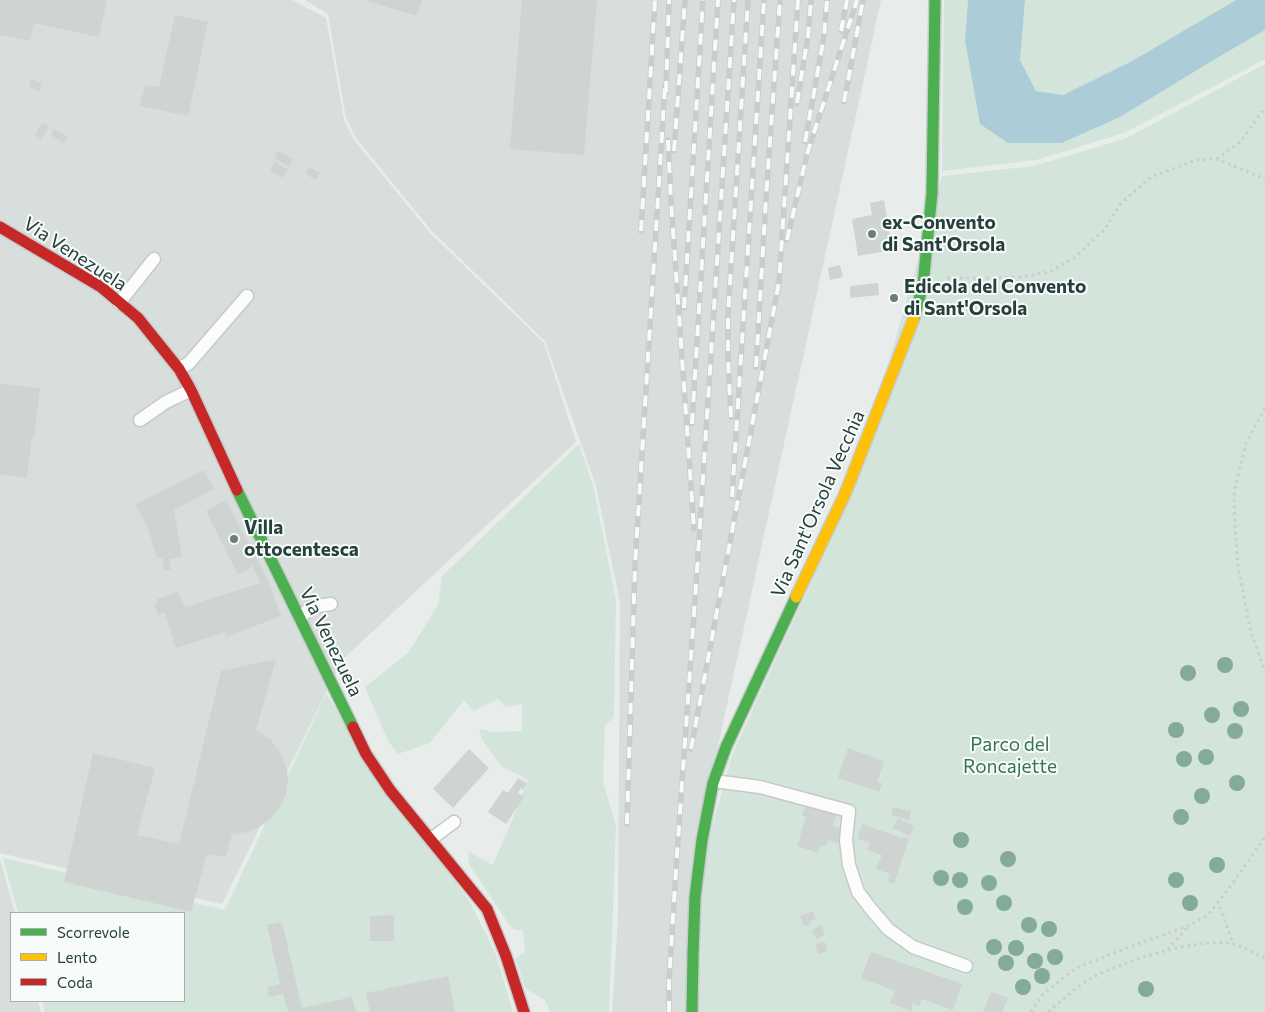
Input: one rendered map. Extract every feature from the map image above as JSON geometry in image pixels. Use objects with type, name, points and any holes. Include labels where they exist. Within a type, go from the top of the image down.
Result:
[{"type":"street","name":"Via Sant'Orsola Vecchia","points":[[692,1012],[692,944],[698,863],[704,822],[714,781],[726,748],[845,494],[914,319],[923,286],[932,193],[935,0]]},
{"type":"street","name":"Via Venezuela","points":[[0,227],[101,287],[138,318],[179,369],[191,390],[223,462],[366,754],[390,790],[487,909],[506,956],[524,1012]]},
{"type":"lane","points":[[120,303],[154,259]]},
{"type":"lane","points":[[179,369],[189,363],[247,296]]},
{"type":"lane","points":[[140,420],[166,402],[191,390]]},
{"type":"lane","points":[[300,618],[311,607],[331,604]]},
{"type":"lane","points":[[714,781],[760,787],[849,811],[846,840],[849,865],[858,892],[888,929],[913,948],[966,966]]},
{"type":"lane","points":[[431,840],[454,822]]},
{"type":"path","points":[[1217,159],[1240,142],[1265,108]]},
{"type":"path","points":[[925,275],[944,278],[994,278],[1023,277],[1051,271],[1074,258],[1104,230],[1121,204],[1151,177],[1196,160],[1217,159],[1265,180]]},
{"type":"path","points":[[1265,408],[1246,443],[1234,492],[1238,566],[1251,632],[1265,672]]},
{"type":"path","points":[[1031,1012],[1043,994],[1076,968],[1188,926],[1208,915],[1265,837]]},
{"type":"path","points":[[1218,901],[1233,944]]},
{"type":"path","points":[[1168,950],[1188,926]]},
{"type":"path","points":[[1049,1012],[1089,979],[1123,964],[1168,950],[1215,942],[1233,944],[1265,958]]},
{"type":"shaded area","points":[[0,0],[292,0],[326,18],[344,120],[355,141],[429,232],[544,343],[576,442],[342,660],[222,904],[0,853]]},
{"type":"shaded area","points":[[305,0],[881,0],[692,865],[688,1012],[612,1012],[618,918],[620,603],[596,486],[545,341],[431,230],[356,138],[346,118],[328,14]]},
{"type":"shaded area","points":[[0,859],[15,912],[10,912],[10,1002],[38,1002],[41,1012],[0,1012]]},
{"type":"green space","points":[[944,0],[968,0],[965,40],[1008,143],[1062,143],[1120,117],[1265,30],[1265,59],[1124,133],[1036,160],[942,171]]},
{"type":"green space","points":[[1025,0],[1236,0],[1132,61],[1063,95],[1036,91],[1020,60]]},
{"type":"green space","name":"Parco del Roncajette","points":[[1265,64],[1265,1012],[698,1012],[702,863],[733,753],[851,495],[942,176],[1034,166],[1127,138]]},
{"type":"green space","points":[[579,444],[593,485],[616,600],[614,717],[605,725],[603,781],[616,826],[609,1012],[550,1012],[545,1000],[525,988],[516,958],[525,952],[523,931],[512,929],[468,863],[469,852],[493,865],[528,780],[501,766],[482,739],[479,729],[493,732],[522,731],[522,704],[506,707],[498,699],[474,711],[464,700],[430,743],[398,754],[388,741],[365,687],[408,653],[438,605],[442,576]]},
{"type":"green space","points":[[326,694],[471,904],[496,955],[513,1012],[45,1012],[42,1002],[185,1002],[185,912],[18,912],[3,858],[225,910]]},
{"type":"water","points":[[968,0],[1025,0],[1020,60],[1036,91],[1063,95],[1132,61],[1236,0],[1265,0],[1265,30],[1120,117],[1062,143],[1008,143],[980,124],[965,40]]},
{"type":"building","points":[[0,0],[107,0],[99,37],[34,23],[30,41],[0,35]]},
{"type":"building","points":[[364,0],[422,0],[417,16]]},
{"type":"building","points":[[522,0],[597,0],[584,155],[510,149]]},
{"type":"building","points":[[175,15],[208,22],[188,116],[140,106],[145,85],[159,87]]},
{"type":"building","points":[[31,79],[42,83],[40,91],[29,88]]},
{"type":"building","points":[[42,123],[49,126],[41,139],[35,135]]},
{"type":"building","points":[[54,129],[68,137],[64,144],[51,135]]},
{"type":"building","points":[[278,151],[293,159],[289,167],[274,158]]},
{"type":"building","points":[[275,162],[288,170],[283,178],[270,170]]},
{"type":"building","points":[[309,167],[320,173],[316,180],[305,174]]},
{"type":"building","name":"ex-Convento di Sant'Orsola","points":[[884,200],[892,250],[858,256],[852,219],[872,215],[870,203]]},
{"type":"building","points":[[840,265],[843,277],[830,280],[828,268]]},
{"type":"building","points":[[878,283],[879,295],[850,298],[850,286]]},
{"type":"building","points":[[0,384],[40,388],[27,478],[0,474]]},
{"type":"building","points":[[204,470],[214,489],[174,510],[182,557],[169,559],[171,569],[165,571],[162,558],[157,558],[147,525],[135,505]]},
{"type":"building","points":[[226,500],[268,580],[281,616],[226,637],[225,632],[176,648],[165,613],[158,615],[154,603],[158,603],[157,599],[178,592],[185,607],[260,583],[253,566],[238,575],[206,511]]},
{"type":"building","points":[[276,659],[256,730],[271,740],[280,752],[286,766],[288,780],[286,794],[281,806],[267,822],[247,832],[232,835],[226,857],[207,854],[191,912],[64,882],[93,753],[155,768],[137,835],[179,844],[221,671]]},
{"type":"building","points":[[848,748],[884,761],[877,782],[882,783],[879,792],[838,778]]},
{"type":"building","points":[[469,749],[489,768],[453,808],[433,789]]},
{"type":"building","points":[[518,778],[527,783],[523,790],[521,788],[518,793],[524,797],[506,824],[488,812],[503,790],[508,793]]},
{"type":"building","points":[[806,804],[837,814],[833,826],[842,829],[838,843],[828,840],[825,847],[820,846],[818,853],[797,846],[806,817],[802,815]]},
{"type":"building","points":[[893,807],[911,811],[909,820],[891,815]]},
{"type":"building","points":[[898,818],[914,826],[910,836],[893,828]]},
{"type":"building","points":[[862,824],[909,839],[894,884],[887,882],[890,874],[876,869],[882,855],[867,850],[870,843],[857,839]]},
{"type":"building","points":[[813,911],[816,919],[809,921],[810,925],[804,926],[800,916]]},
{"type":"building","points":[[394,915],[394,941],[370,941],[370,916]]},
{"type":"building","points":[[282,922],[302,1008],[352,997],[356,1012],[288,1012],[283,994],[269,997],[267,987],[280,984],[267,925]]},
{"type":"building","points":[[821,925],[825,935],[816,939],[812,930]]},
{"type":"building","points":[[825,942],[827,952],[818,954],[815,944]]},
{"type":"building","points":[[871,952],[962,984],[953,1010],[922,999],[919,1006],[913,1003],[911,1011],[890,1003],[895,991],[861,978]]},
{"type":"building","points":[[448,976],[455,1012],[370,1012],[366,993]]},
{"type":"building","points":[[991,992],[1008,998],[1002,1012],[983,1012]]},
{"type":"railway","points":[[641,231],[655,0]]},
{"type":"railway","points":[[666,92],[669,0]]},
{"type":"railway","points":[[674,151],[685,0]]},
{"type":"railway","points":[[684,308],[703,0]]},
{"type":"railway","points":[[692,424],[718,0]]},
{"type":"railway","points":[[669,1012],[669,981],[677,854],[734,0]]},
{"type":"railway","points":[[731,417],[728,315],[748,0]]},
{"type":"railway","points":[[732,497],[764,0]]},
{"type":"railway","points":[[756,367],[780,0]]},
{"type":"railway","points":[[691,749],[779,282],[798,0]]},
{"type":"railway","points":[[797,103],[808,36],[811,0]]},
{"type":"railway","points":[[805,142],[824,37],[827,0]]},
{"type":"railway","points":[[841,31],[847,0]]},
{"type":"railway","points":[[787,240],[807,154],[857,0]]},
{"type":"railway","points":[[844,102],[863,0]]},
{"type":"railway","points":[[627,824],[635,565],[665,86]]},
{"type":"railway","points":[[668,140],[694,529]]},
{"type":"traffic: fast","points":[[914,318],[923,285],[932,193],[935,0]]},
{"type":"traffic: fast","points":[[237,490],[353,727]]},
{"type":"traffic: fast","points":[[692,1012],[695,897],[702,840],[713,783],[726,747],[796,597]]},
{"type":"traffic: slow","points":[[796,597],[845,494],[914,318]]},
{"type":"traffic: jam","points":[[0,227],[101,287],[138,318],[179,369],[191,390],[237,490]]},
{"type":"traffic: jam","points":[[353,727],[366,754],[390,790],[487,909],[506,956],[524,1012]]},
{"type":"place","name":"ex-Convento di Sant'Orsola","points":[[872,234]]},
{"type":"place","name":"Edicola del Convento di Sant'Orsola","points":[[894,298]]},
{"type":"place","name":"Villa ottocentesca","points":[[234,539]]}]
